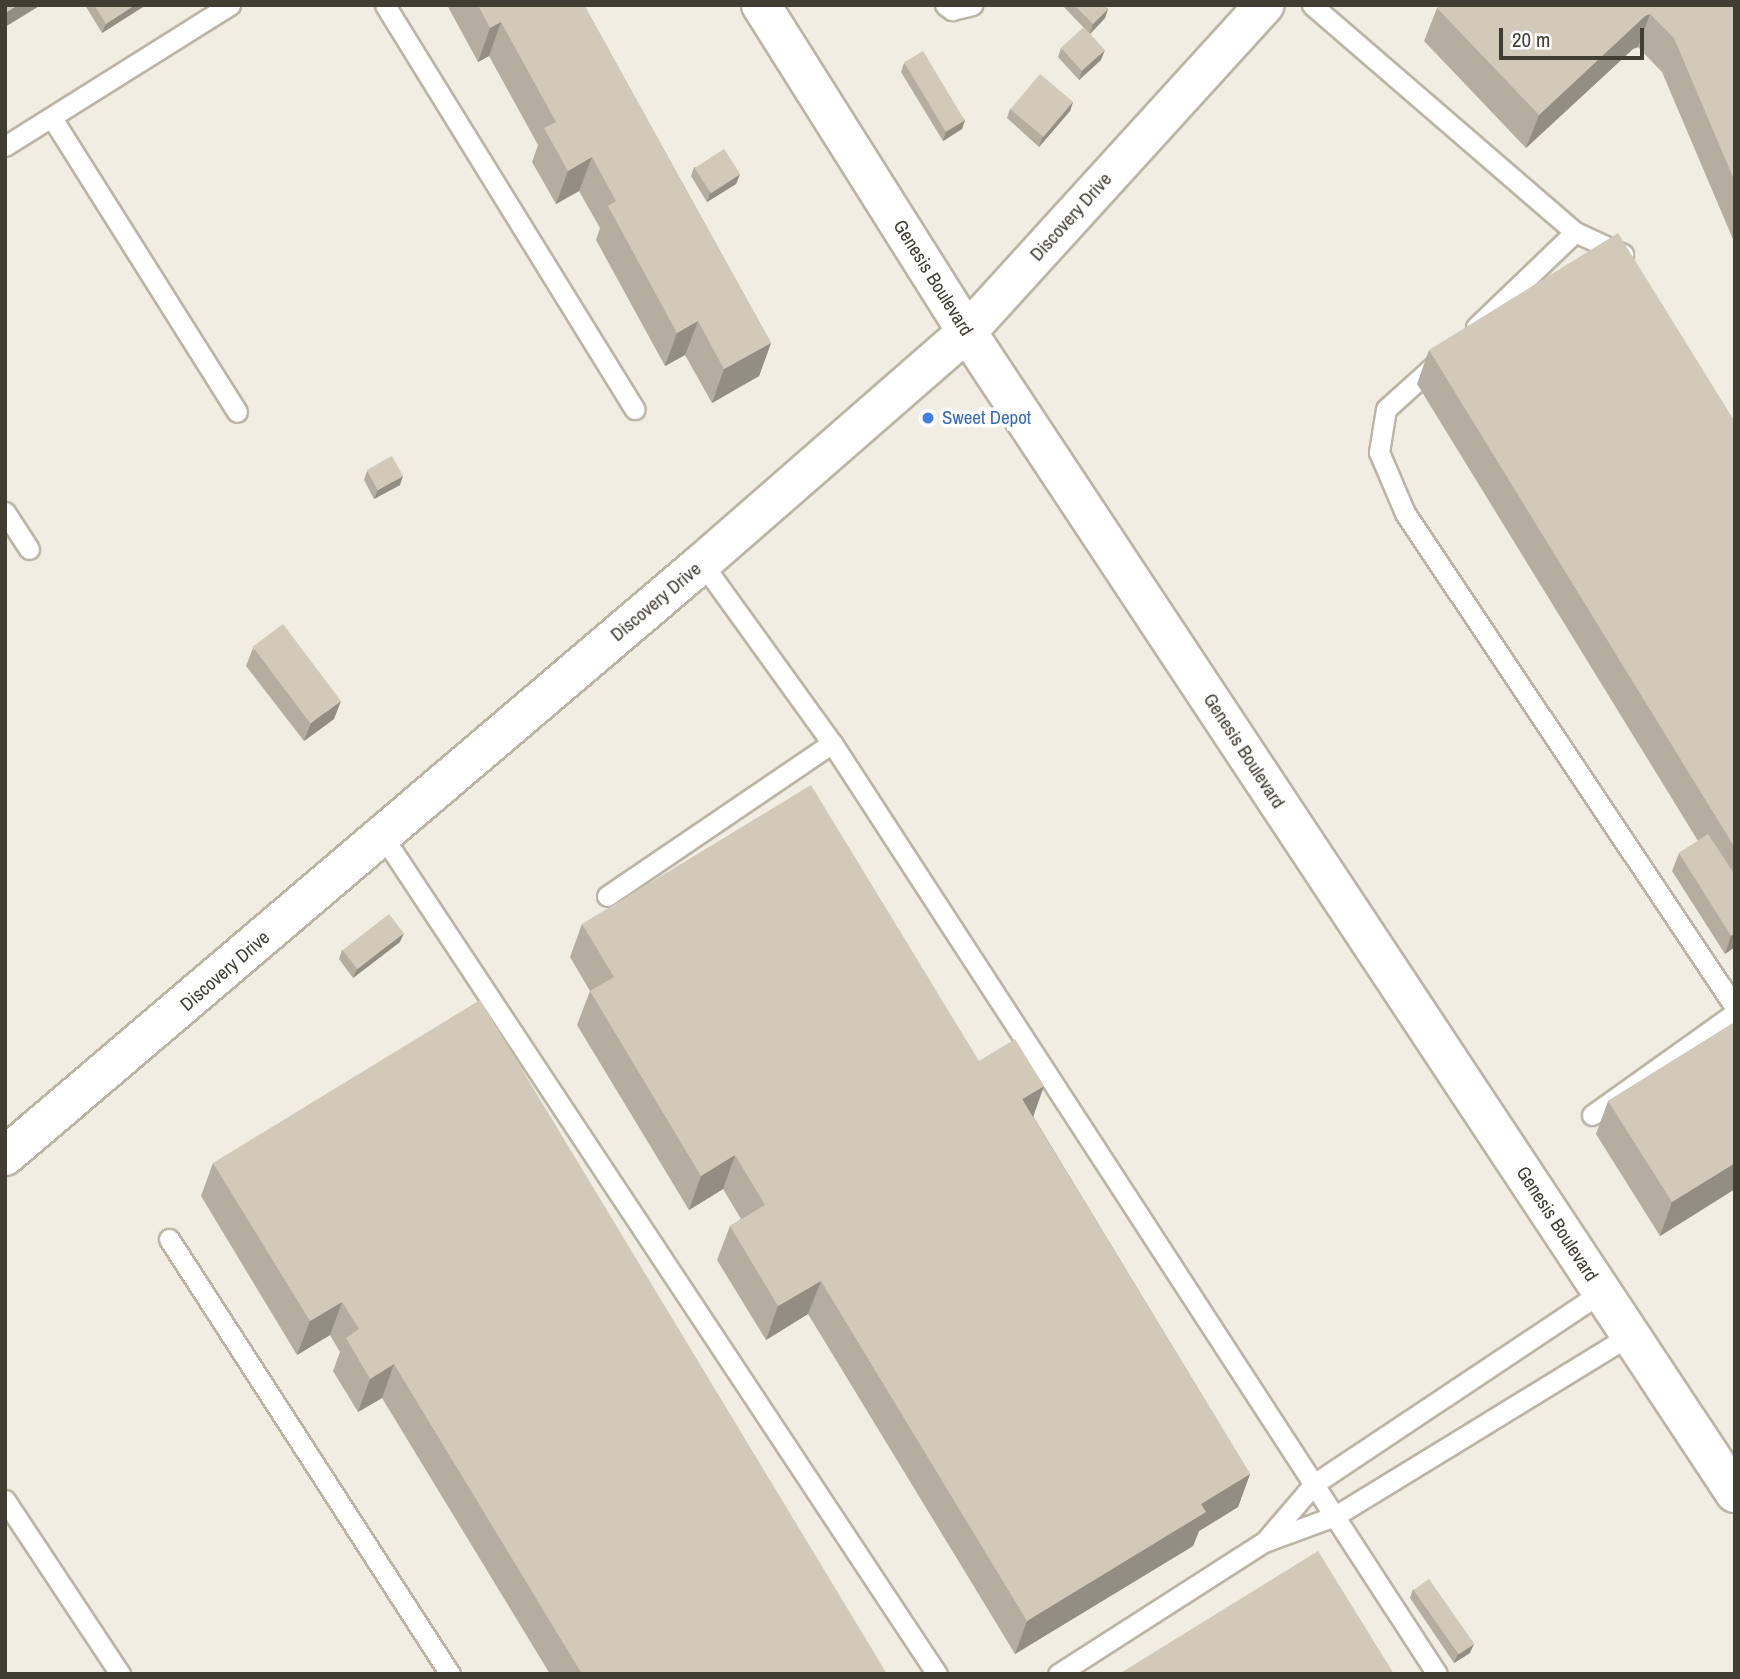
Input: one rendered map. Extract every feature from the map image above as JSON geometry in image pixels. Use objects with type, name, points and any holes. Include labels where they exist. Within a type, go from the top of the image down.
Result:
[{"type":"street","name":"Discovery Drive","points":[[5,1156],[702,563],[967,332],[1265,5]]},
{"type":"street","name":"Genesis Boulevard","points":[[767,7],[967,332],[1735,1493]]},
{"type":"lane","points":[[5,146],[230,5]]},
{"type":"lane","points":[[385,5],[635,410]]},
{"type":"lane","points":[[945,5],[952,10],[972,5]]},
{"type":"lane","points":[[1312,5],[1575,232],[1622,253],[1638,275]]},
{"type":"lane","points":[[52,118],[237,412]]},
{"type":"lane","points":[[1575,232],[1386,409],[1378,452],[1405,513],[1735,1007]]},
{"type":"lane","points":[[5,512],[29,549]]},
{"type":"lane","points":[[702,563],[832,743],[1437,1674]]},
{"type":"lane","points":[[607,896],[832,743]]},
{"type":"lane","points":[[382,835],[937,1674]]},
{"type":"lane","points":[[1592,1115],[1735,1013]]},
{"type":"lane","points":[[169,1239],[450,1674]]},
{"type":"lane","points":[[1264,1542],[1314,1485],[1602,1292]]},
{"type":"lane","points":[[1058,1674],[1264,1542],[1335,1516],[1630,1335]]},
{"type":"lane","points":[[5,1500],[120,1674]]},
{"type":"building","points":[[5,5],[18,5],[5,13]]},
{"type":"building","points":[[94,5],[135,5],[106,24]]},
{"type":"building","points":[[478,5],[584,5],[771,343],[724,369],[698,321],[677,333],[608,206],[616,201],[592,157],[568,171],[544,128],[556,122],[501,22],[490,28]]},
{"type":"building","points":[[1074,5],[1104,5],[1108,9],[1093,24]]},
{"type":"building","points":[[1439,5],[1735,5],[1735,182],[1674,38],[1650,14],[1539,115],[1437,8]]},
{"type":"building","points":[[1084,27],[1105,50],[1082,71],[1061,48]]},
{"type":"building","points":[[923,51],[965,120],[946,132],[904,62]]},
{"type":"building","points":[[1040,74],[1073,102],[1043,137],[1010,109]]},
{"type":"building","points":[[724,149],[740,174],[711,193],[695,168]]},
{"type":"building","points":[[1618,233],[1735,422],[1735,848],[1429,350]]},
{"type":"building","points":[[392,456],[403,476],[378,490],[367,470]]},
{"type":"building","points":[[283,624],[341,701],[310,724],[253,647]]},
{"type":"building","points":[[811,785],[979,1061],[1015,1039],[1044,1086],[1022,1099],[1250,1474],[1201,1504],[1206,1512],[1027,1621],[821,1281],[778,1306],[730,1226],[765,1205],[735,1155],[701,1176],[590,991],[614,977],[582,924]]},
{"type":"building","points":[[1708,834],[1735,875],[1735,933],[1731,936],[1679,853]]},
{"type":"building","points":[[389,914],[404,933],[357,969],[343,950]]},
{"type":"building","points":[[480,1000],[887,1674],[582,1674],[394,1364],[370,1379],[346,1338],[359,1329],[342,1302],[310,1321],[213,1163]]},
{"type":"building","points":[[1735,1022],[1735,1163],[1672,1202],[1608,1101]]},
{"type":"building","points":[[1318,1551],[1394,1674],[1119,1674]]},
{"type":"building","points":[[1429,1579],[1474,1644],[1459,1655],[1413,1590]]},
{"type":"place","name":"Sweet Depot","points":[[928,418]]}]
